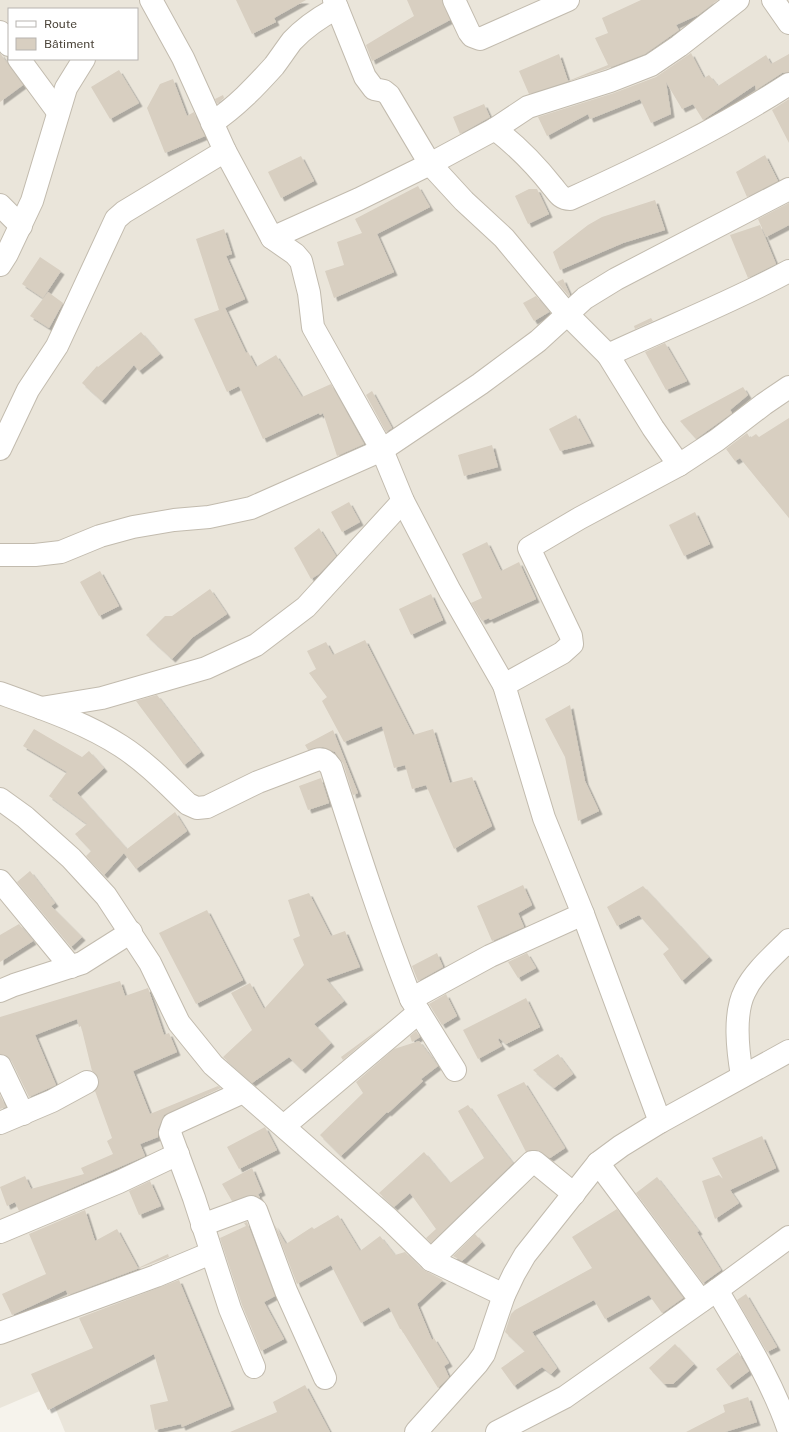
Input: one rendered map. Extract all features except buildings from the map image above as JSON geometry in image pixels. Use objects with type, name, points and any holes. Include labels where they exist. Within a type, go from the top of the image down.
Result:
[{"type":"street","points":[[138,9],[149,0],[183,58],[225,151],[272,238],[295,254],[300,261],[309,293],[313,327],[382,450],[403,501],[450,591],[504,685],[544,818],[583,914],[660,1122]]},
{"type":"street","points":[[454,0],[469,32],[472,36],[480,39],[568,0]]},
{"type":"street","points":[[272,238],[359,199],[430,164],[495,129],[528,107],[610,81],[651,65],[679,46],[738,0]]},
{"type":"street","points":[[772,0],[789,23]]},
{"type":"street","points":[[212,123],[231,110],[246,96],[274,66],[292,41],[311,23],[336,4],[365,77],[374,89],[384,91],[389,95],[430,164],[464,201],[504,238],[568,315],[608,355],[653,428],[679,465]]},
{"type":"street","points":[[0,32],[8,43]]},
{"type":"street","points":[[20,60],[58,112]]},
{"type":"street","points":[[0,265],[21,226],[32,201],[66,88],[83,60]]},
{"type":"street","points":[[495,129],[520,149],[561,197],[570,199],[628,172],[721,125],[789,84]]},
{"type":"street","points":[[0,449],[28,390],[56,346],[116,219],[124,212],[225,151]]},
{"type":"street","points":[[0,554],[35,555],[61,552],[100,536],[133,527],[174,520],[209,517],[251,508],[382,450],[480,384],[538,341],[585,298],[616,279],[789,189]]},
{"type":"street","points":[[0,205],[21,226]]},
{"type":"street","points":[[608,355],[668,327],[742,296],[789,271]]},
{"type":"street","points":[[504,685],[562,652],[572,644],[571,636],[529,548],[580,518],[679,465],[717,440],[789,387]]},
{"type":"street","points":[[41,708],[102,698],[206,668],[256,645],[306,607],[403,501]]},
{"type":"street","points":[[0,692],[93,730],[121,746],[148,766],[188,804],[197,808],[207,807],[258,782],[316,760],[321,759],[326,761],[331,767],[367,881],[415,1005],[455,1070]]},
{"type":"street","points":[[0,799],[25,817],[70,858],[106,896],[131,932],[150,964],[179,1023],[213,1065],[389,1219],[431,1260],[504,1295]]},
{"type":"street","points":[[0,881],[71,967]]},
{"type":"street","points":[[284,1126],[415,1005],[490,956],[583,914]]},
{"type":"street","points":[[0,991],[14,985],[71,967],[92,958],[131,932]]},
{"type":"street","points":[[742,1076],[739,1058],[738,1007],[751,980],[789,940]]},
{"type":"street","points":[[416,1432],[437,1411],[484,1354],[504,1295],[525,1255],[598,1163],[621,1146],[660,1122],[789,1051]]},
{"type":"street","points":[[0,1066],[23,1114]]},
{"type":"street","points":[[0,1123],[23,1114],[88,1082]]},
{"type":"street","points":[[243,1092],[173,1124],[170,1133],[230,1309],[254,1367]]},
{"type":"street","points":[[0,1232],[119,1182],[178,1154]]},
{"type":"street","points":[[431,1260],[532,1162],[535,1162],[574,1194]]},
{"type":"street","points":[[598,1163],[709,1295],[758,1361],[787,1417]]},
{"type":"street","points":[[202,1225],[251,1207],[256,1210],[286,1291],[325,1378]]},
{"type":"street","points":[[501,1431],[566,1397],[789,1237]]},
{"type":"street","points":[[0,1333],[156,1276],[210,1253]]},
{"type":"shaded area","points":[[0,0],[789,0],[789,1432],[65,1432],[47,1388],[0,1408]]}]
